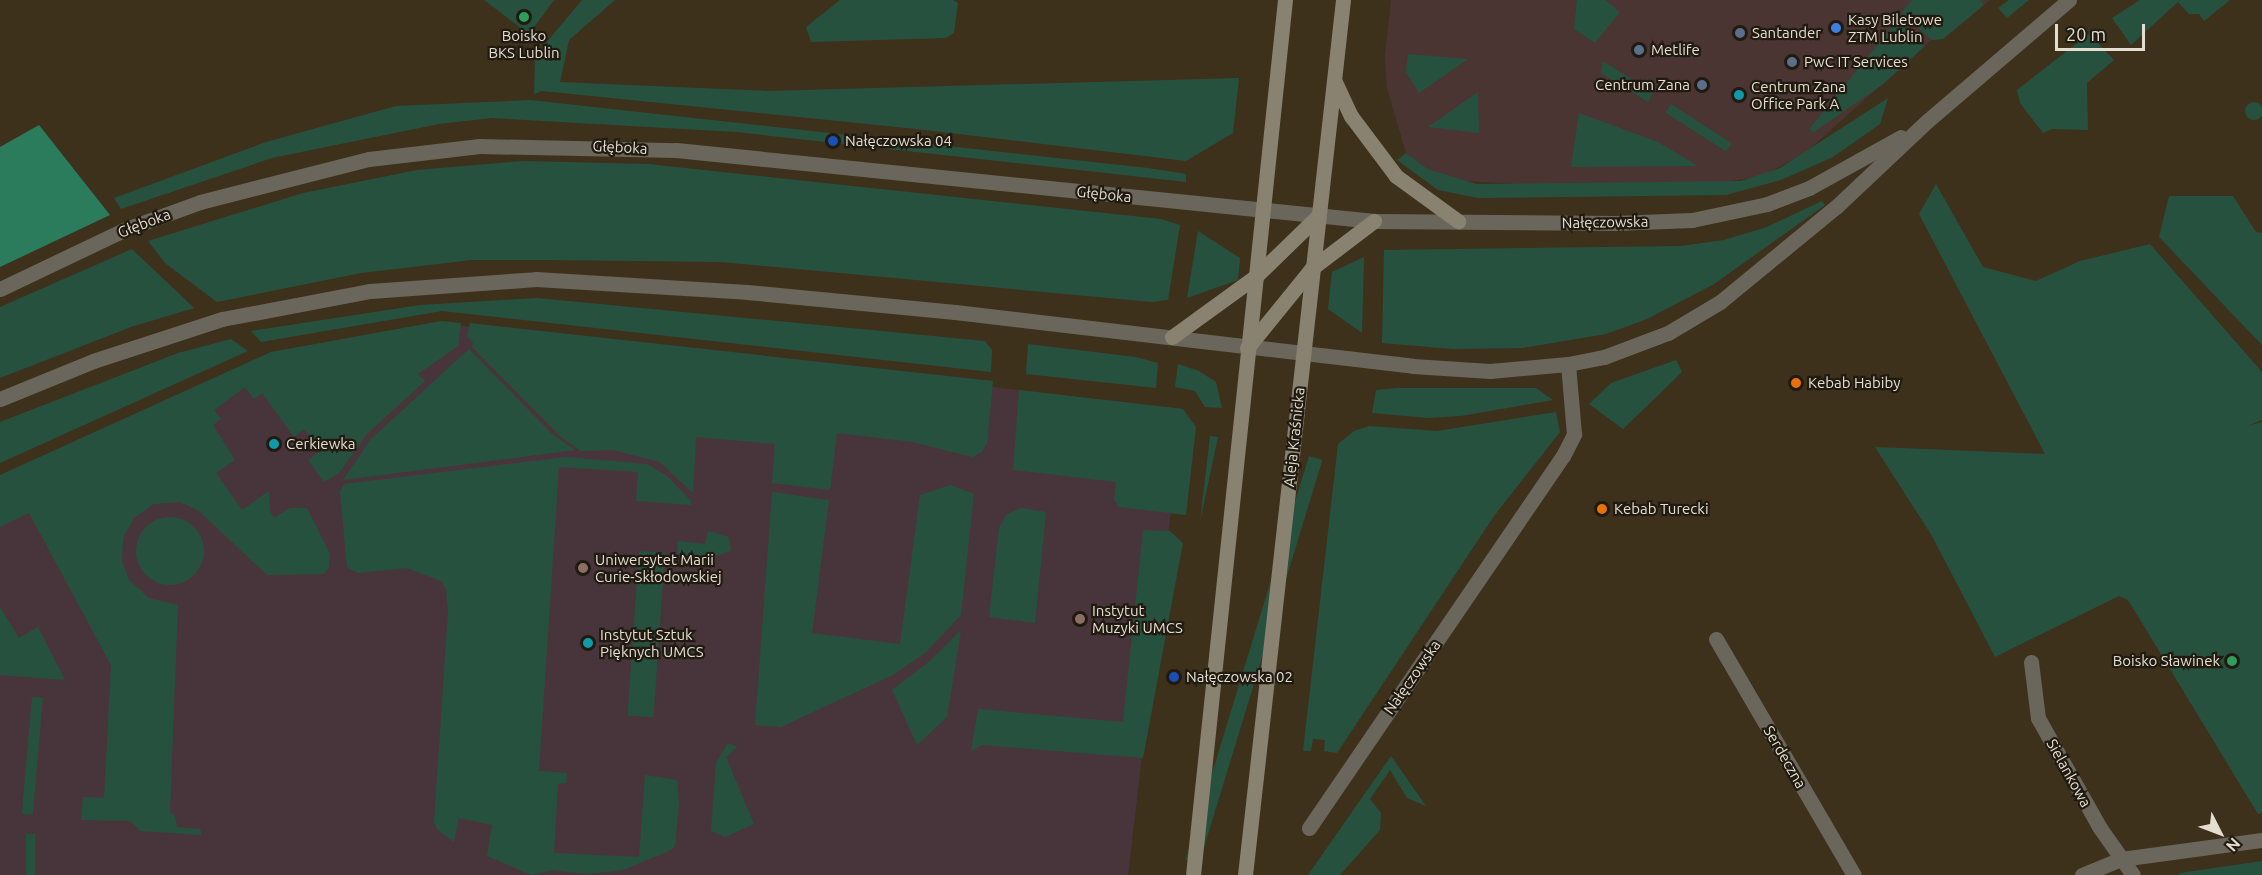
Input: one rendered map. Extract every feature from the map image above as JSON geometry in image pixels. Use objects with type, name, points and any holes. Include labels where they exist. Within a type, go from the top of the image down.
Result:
[{"type":"main road","points":[[1192,875],[1285,0]]},
{"type":"main road","name":"Aleja Kraśnicka","points":[[1245,875],[1343,0]]},
{"type":"main road","points":[[1335,82],[1351,116],[1396,176],[1458,221]]},
{"type":"main road","points":[[1173,337],[1255,277],[1317,217]]},
{"type":"main road","points":[[1248,348],[1312,268],[1374,221]]},
{"type":"street","name":"Nałęczowska","points":[[1248,348],[1452,369],[1532,369],[1604,357],[1668,333],[1720,302],[1837,206],[1926,122],[2069,0]]},
{"type":"street","name":"Nałęczowska","points":[[1262,211],[1374,221],[1615,223],[1692,220],[1732,213],[1809,188],[1926,122]]},
{"type":"street","name":"Głęboka","points":[[0,289],[126,229],[211,199],[369,159],[479,146],[675,150],[1262,211]]},
{"type":"street","points":[[0,399],[93,361],[222,319],[370,291],[494,281],[586,281],[747,291],[1173,337],[1248,348]]},
{"type":"street","name":"Nałęczowska","points":[[1309,828],[1563,456],[1574,434],[1568,364]]},
{"type":"street","name":"Serdeczna","points":[[1716,639],[1854,875]]},
{"type":"street","name":"Sielankowa","points":[[2031,662],[2038,717],[2121,859],[2133,875]]},
{"type":"street","points":[[2082,875],[2121,859],[2262,840]]},
{"type":"shaded area","points":[[1391,0],[1990,0],[1943,39],[1931,40],[1805,153],[1760,177],[1708,184],[1528,185],[1453,180],[1428,169],[1406,153],[1387,88],[1385,56]]},
{"type":"shaded area","name":"Uniwersytet Marii Curie-Skłodowskiej","points":[[445,324],[1183,409],[1128,875],[0,875],[0,489],[275,354]]},
{"type":"green space","name":"Boisko BKS Lublin","points":[[484,0],[554,0],[529,34]]},
{"type":"green space","points":[[582,0],[615,0],[569,40],[560,82],[768,91],[1239,78],[1233,133],[1186,161],[916,129],[542,91],[534,94],[535,56]]},
{"type":"green space","points":[[840,0],[953,0],[958,3],[954,33],[946,38],[811,42],[806,27]]},
{"type":"green space","points":[[1577,0],[1605,0],[1620,12],[1595,43],[1574,29]]},
{"type":"green space","points":[[1912,0],[1980,0],[1984,5],[1943,39],[1932,40],[1901,13]]},
{"type":"green space","points":[[2009,0],[2029,0],[2007,18],[1998,8]]},
{"type":"green space","points":[[2140,0],[2230,0],[2204,21],[2199,14],[2189,14],[2178,2],[2131,45],[2112,18]]},
{"type":"green space","points":[[1897,21],[1925,46],[1882,85],[1814,132],[1809,129]]},
{"type":"green space","points":[[2089,34],[2114,60],[2087,83],[2088,130],[2052,129],[2043,133],[2020,103],[2017,90]]},
{"type":"green space","points":[[1408,54],[1468,59],[1419,93],[1406,72]]},
{"type":"green space","points":[[1603,61],[1653,93],[1648,102],[1601,73]]},
{"type":"green space","points":[[1478,92],[1479,133],[1428,127]]},
{"type":"green space","points":[[1888,98],[1880,124],[1833,157],[1781,180],[1726,195],[1478,198],[1438,190],[1397,160],[1406,153],[1428,169],[1476,184],[1741,181],[1780,168]]},
{"type":"green space","points":[[530,100],[1148,168],[1186,174],[1186,182],[736,132],[492,118],[439,124],[272,158],[121,209],[114,198],[266,142],[396,106]]},
{"type":"green space","points":[[2250,102],[2258,102],[2263,107],[2261,118],[2250,120],[2245,115],[2245,107]]},
{"type":"green space","points":[[1671,104],[1731,143],[1726,152],[1666,112]]},
{"type":"green space","points":[[1579,113],[1658,142],[1698,166],[1571,167]]},
{"type":"green space","points":[[39,125],[110,215],[0,267],[0,147]]},
{"type":"green space","points":[[523,161],[648,164],[1161,219],[1180,225],[1168,300],[1152,302],[721,262],[472,260],[361,273],[217,302],[165,263],[148,241],[303,193],[417,170]]},
{"type":"green space","points":[[1936,184],[1983,267],[2036,281],[2080,261],[2150,244],[2262,372],[2262,420],[2247,426],[2262,422],[2262,813],[2258,814],[2128,600],[2119,596],[1995,657],[1932,536],[1875,447],[2045,454],[1919,214]]},
{"type":"green space","points":[[2169,196],[2233,196],[2256,232],[2262,233],[2262,345],[2159,237]]},
{"type":"green space","points":[[1822,201],[1825,205],[1714,284],[1647,319],[1606,334],[1523,348],[1453,349],[1382,343],[1384,250],[1681,246],[1724,240],[1767,227]]},
{"type":"green space","points":[[1198,231],[1240,258],[1238,280],[1187,298]]},
{"type":"green space","points":[[132,249],[194,308],[131,327],[0,378],[0,307]]},
{"type":"green space","points":[[1364,257],[1362,333],[1328,309],[1332,272]]},
{"type":"green space","points":[[537,298],[985,341],[992,350],[991,372],[442,311],[261,342],[251,331],[420,305]]},
{"type":"green space","points":[[441,321],[461,323],[458,346],[418,374],[425,381],[368,433],[339,473],[324,482],[308,460],[320,451],[304,429],[294,437],[262,393],[254,399],[245,387],[214,410],[221,419],[213,425],[235,460],[216,473],[242,510],[269,491],[270,511],[274,518],[290,508],[307,508],[330,554],[329,568],[323,574],[267,575],[199,511],[180,502],[154,504],[134,518],[123,538],[122,561],[129,580],[149,598],[178,605],[170,812],[175,816],[177,827],[200,829],[202,835],[140,831],[131,821],[81,820],[83,797],[104,798],[111,665],[29,513],[0,527],[0,475],[271,352]]},
{"type":"green space","points":[[470,323],[993,381],[987,443],[982,452],[972,457],[913,442],[837,433],[830,490],[772,483],[775,444],[696,437],[693,493],[660,462],[613,450],[581,451],[561,437],[472,347],[473,342],[467,337]]},
{"type":"green space","points":[[231,339],[248,351],[0,463],[0,422],[178,353]]},
{"type":"green space","points":[[1028,344],[1136,357],[1158,363],[1156,388],[1026,374]]},
{"type":"green space","points":[[469,349],[552,434],[575,450],[343,480],[371,439]]},
{"type":"green space","points":[[1676,360],[1682,372],[1623,429],[1589,404],[1611,383]]},
{"type":"green space","points":[[1178,364],[1199,371],[1216,382],[1222,408],[1205,407],[1195,391],[1175,387]]},
{"type":"green space","points":[[1536,388],[1553,400],[1461,416],[1428,418],[1372,413],[1376,390]]},
{"type":"green space","points":[[1019,390],[1183,409],[1196,427],[1186,515],[1119,507],[1114,499],[1116,482],[1013,470]]},
{"type":"green space","points":[[1556,412],[1560,432],[1494,516],[1337,753],[1324,751],[1325,740],[1313,739],[1311,751],[1303,751],[1338,444],[1354,431],[1369,426],[1437,431]]},
{"type":"green space","points":[[1210,436],[1218,437],[1200,522]]},
{"type":"green space","points":[[1309,456],[1322,460],[1199,864],[1186,860]]},
{"type":"green space","points":[[566,457],[647,464],[667,476],[691,501],[691,505],[636,501],[638,472],[559,467],[539,771],[567,773],[566,783],[558,784],[554,853],[639,857],[645,775],[677,780],[679,803],[675,846],[671,850],[623,870],[588,874],[552,870],[531,875],[487,856],[492,825],[459,818],[454,842],[437,829],[434,822],[448,612],[446,589],[441,581],[407,568],[358,573],[347,567],[340,492],[344,484]]},
{"type":"green space","points":[[950,485],[974,494],[961,615],[925,653],[893,675],[781,727],[755,725],[772,492],[829,500],[812,633],[900,644],[920,495]]},
{"type":"green space","points":[[1021,508],[1046,512],[1035,623],[989,617],[999,528],[1007,514]]},
{"type":"green space","points":[[163,517],[177,517],[189,522],[199,532],[204,551],[199,570],[189,580],[177,585],[163,585],[151,580],[141,570],[136,558],[136,544],[141,532],[151,522]]},
{"type":"green space","points":[[1143,530],[1170,531],[1183,543],[1143,758],[982,745],[971,751],[978,709],[1123,722]]},
{"type":"green space","points":[[708,531],[729,537],[731,551],[713,557],[677,554],[678,541],[705,544]]},
{"type":"green space","points":[[639,551],[665,553],[653,717],[627,716]]},
{"type":"green space","points":[[0,607],[19,638],[38,627],[65,680],[0,675]]},
{"type":"green space","points":[[961,630],[947,717],[917,745],[892,690],[930,661]]},
{"type":"green space","points":[[32,697],[43,698],[33,815],[22,814]]},
{"type":"green space","points":[[728,743],[737,747],[726,757],[754,824],[725,837],[711,831],[716,763]]},
{"type":"green space","points":[[1391,756],[1426,806],[1407,798],[1390,770],[1370,799],[1381,813],[1380,830],[1340,875],[1308,875]]},
{"type":"green space","points":[[26,834],[35,834],[35,875],[26,875]]},
{"type":"green space","points":[[2262,861],[2262,875],[2178,875],[2180,873]]},
{"type":"place","name":"Boisko BKS Lublin","points":[[524,17]]},
{"type":"place","name":"Kasy Biletowe ZTM Lublin","points":[[1836,28]]},
{"type":"place","name":"Santander","points":[[1740,33]]},
{"type":"place","name":"Metlife","points":[[1639,50]]},
{"type":"place","name":"PwC IT Services","points":[[1792,62]]},
{"type":"place","name":"Centrum Zana","points":[[1702,85]]},
{"type":"place","name":"Centrum Zana Office Park A","points":[[1739,95]]},
{"type":"place","name":"Nałęczowska 04","points":[[833,141]]},
{"type":"place","name":"Kebab Habiby","points":[[1796,383]]},
{"type":"place","name":"Cerkiewka","points":[[274,444]]},
{"type":"place","name":"Kebab Turecki","points":[[1602,509]]},
{"type":"place","name":"Uniwersytet Marii Curie-Skłodowskiej","points":[[583,568]]},
{"type":"place","name":"Instytut Muzyki UMCS","points":[[1080,619]]},
{"type":"place","name":"Instytut Sztuk Pięknych UMCS","points":[[588,643]]},
{"type":"place","name":"Boisko Sławinek","points":[[2232,661]]},
{"type":"place","name":"Nałęczowska 02","points":[[1174,677]]}]
